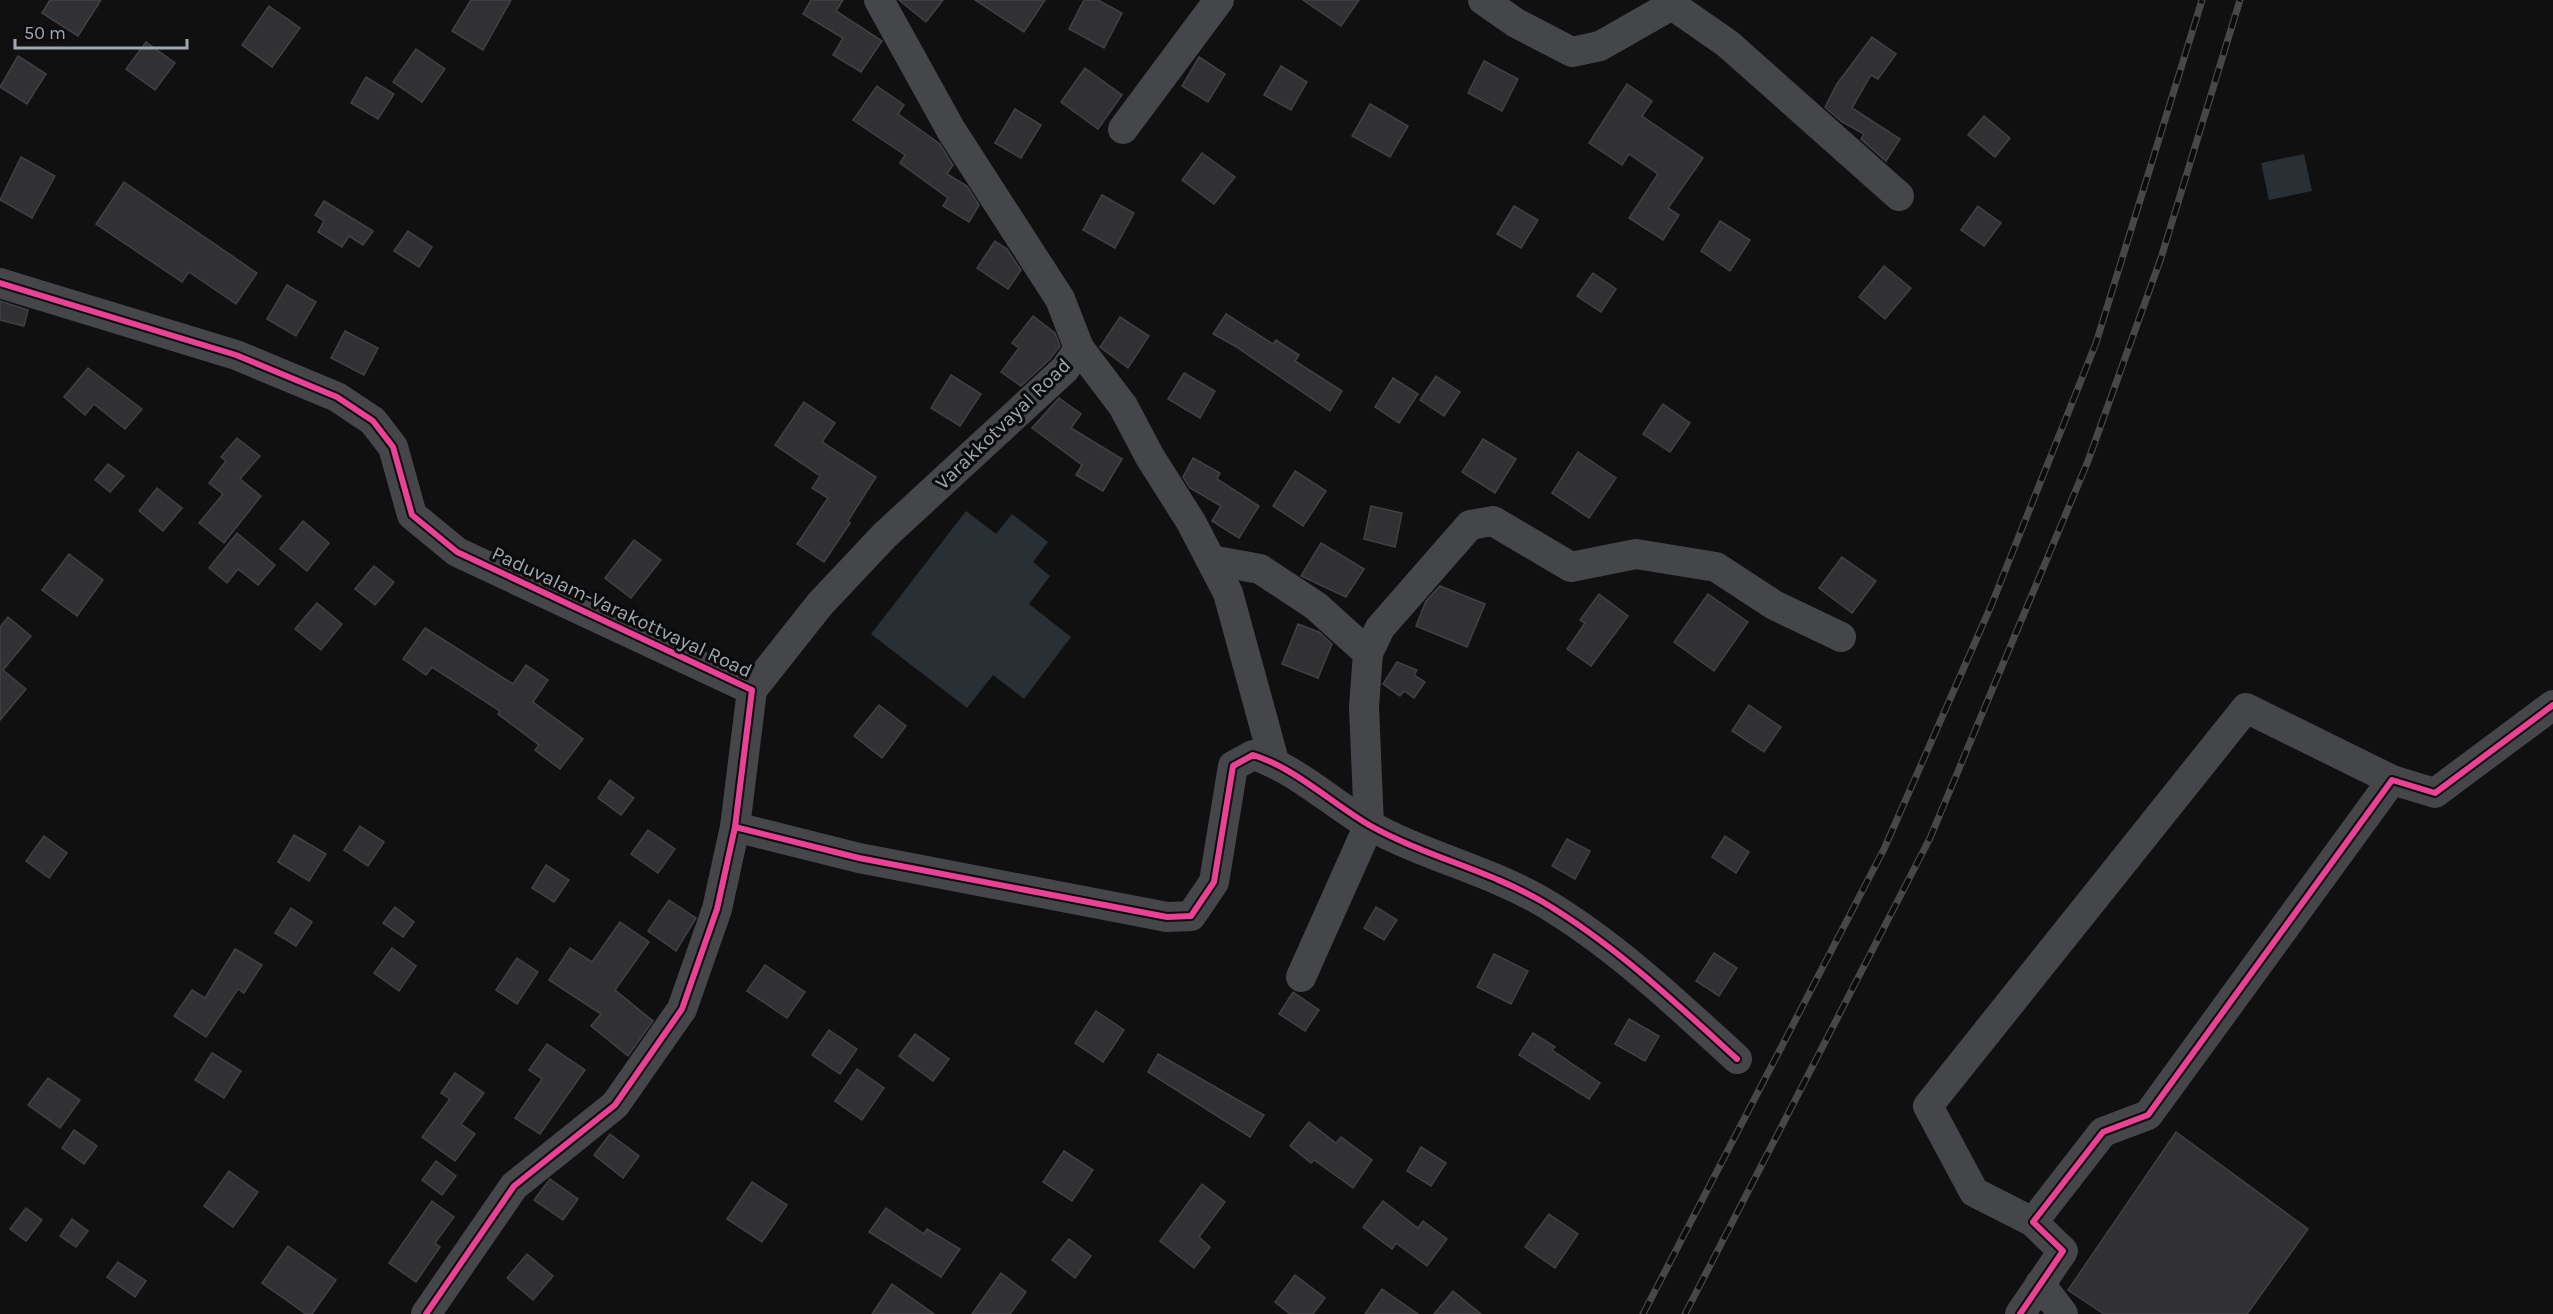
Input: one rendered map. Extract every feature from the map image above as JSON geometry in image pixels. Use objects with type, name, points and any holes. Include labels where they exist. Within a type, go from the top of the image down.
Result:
[{"type":"street","name":"Varakkotvayal Road","points":[[752,690],[820,604],[885,535],[1065,369],[1079,348],[1060,299],[951,130],[879,0]]},
{"type":"street","points":[[1123,129],[1219,0]]},
{"type":"street","points":[[1484,0],[1516,23],[1572,52],[1600,46],[1674,2],[1728,44],[1899,196]]},
{"type":"street","name":"Paduvalam-Varakottvayal Road","points":[[0,283],[236,355],[337,397],[373,421],[380,430],[393,447],[412,515],[457,552],[752,690],[735,827],[717,909],[682,1009],[615,1105],[514,1186],[426,1314]]},
{"type":"street","points":[[1079,348],[1123,406],[1150,457],[1191,522],[1228,593],[1274,761]]},
{"type":"street","points":[[1301,976],[1369,825],[1364,707],[1368,653],[1380,628],[1470,525],[1493,521],[1571,567],[1636,554],[1716,567],[1774,605],[1841,637]]},
{"type":"street","points":[[1211,560],[1260,569],[1316,606],[1368,653]]},
{"type":"street","points":[[2020,1314],[2063,1251],[2033,1222],[1974,1192],[1928,1106],[2246,708],[2392,780],[2435,793],[2553,705]]},
{"type":"street","points":[[735,827],[871,860],[1167,917],[1191,916],[1214,882],[1233,766],[1252,755],[1274,761],[1369,825],[1499,880],[1542,902],[1599,940],[1655,983],[1737,1059]]},
{"type":"street","points":[[2033,1222],[2103,1132],[2148,1115],[2392,780]]},
{"type":"street","points":[[2040,1284],[2063,1314]]},
{"type":"shaded area","points":[[2304,154],[2312,191],[2269,200],[2261,163]]},
{"type":"shaded area","points":[[966,511],[996,534],[1012,514],[1048,542],[1033,562],[1050,576],[1029,604],[1071,637],[1024,699],[993,675],[967,708],[871,634]]},
{"type":"building","points":[[50,0],[101,0],[78,36],[42,13]]},
{"type":"building","points":[[471,0],[511,0],[483,50],[452,31]]},
{"type":"building","points":[[811,0],[843,0],[836,11],[882,41],[861,72],[833,55],[843,38],[803,14]]},
{"type":"building","points":[[899,0],[943,0],[926,22]]},
{"type":"building","points":[[975,0],[1045,0],[1024,32]]},
{"type":"building","points":[[1084,0],[1098,0],[1122,13],[1104,48],[1069,29]]},
{"type":"building","points":[[1303,0],[1359,0],[1341,26]]},
{"type":"building","points":[[269,6],[300,28],[272,67],[242,45]]},
{"type":"building","points":[[1872,37],[1896,54],[1878,79],[1871,75],[1852,108],[1900,139],[1886,161],[1861,139],[1864,134],[1842,122],[1825,107],[1837,84]]},
{"type":"building","points":[[146,42],[175,63],[155,90],[126,69]]},
{"type":"building","points":[[416,49],[445,69],[422,102],[393,82]]},
{"type":"building","points":[[18,56],[46,74],[27,104],[0,87]]},
{"type":"building","points":[[1199,57],[1225,74],[1208,102],[1182,86]]},
{"type":"building","points":[[1484,61],[1518,79],[1502,111],[1468,93]]},
{"type":"building","points":[[1281,66],[1307,82],[1291,110],[1264,95]]},
{"type":"building","points":[[1085,68],[1122,95],[1098,129],[1061,102]]},
{"type":"building","points":[[366,77],[394,94],[378,119],[351,103]]},
{"type":"building","points":[[1627,84],[1652,101],[1642,116],[1703,158],[1668,208],[1679,215],[1663,240],[1629,218],[1658,174],[1629,154],[1622,165],[1589,143]]},
{"type":"building","points":[[877,86],[904,105],[898,114],[940,144],[953,165],[947,174],[967,186],[979,205],[969,222],[943,206],[948,198],[900,163],[905,155],[853,120]]},
{"type":"building","points":[[1370,104],[1408,126],[1390,157],[1352,136]]},
{"type":"building","points":[[1015,109],[1041,125],[1021,158],[995,143]]},
{"type":"building","points":[[1984,116],[2010,138],[1995,157],[1968,135]]},
{"type":"building","points":[[1202,153],[1235,177],[1214,204],[1182,180]]},
{"type":"building","points":[[21,157],[55,176],[32,218],[0,200]]},
{"type":"building","points":[[124,182],[257,273],[236,304],[189,272],[182,282],[96,224]]},
{"type":"building","points":[[1102,195],[1134,213],[1115,248],[1083,230]]},
{"type":"building","points":[[324,201],[373,231],[363,245],[349,236],[342,247],[318,232],[324,221],[315,215]]},
{"type":"building","points":[[1514,206],[1538,220],[1521,248],[1497,234]]},
{"type":"building","points":[[1978,206],[2001,223],[1984,246],[1961,230]]},
{"type":"building","points":[[1720,221],[1750,240],[1730,271],[1701,251]]},
{"type":"building","points":[[408,231],[432,247],[419,267],[394,251]]},
{"type":"building","points":[[995,241],[1007,249],[1021,270],[1008,289],[977,268]]},
{"type":"building","points":[[1884,266],[1911,288],[1885,319],[1859,297]]},
{"type":"building","points":[[1593,273],[1616,289],[1601,312],[1577,296]]},
{"type":"building","points":[[287,285],[316,302],[296,336],[267,319]]},
{"type":"building","points":[[0,301],[28,310],[24,326],[0,320]]},
{"type":"building","points":[[1226,314],[1273,344],[1276,340],[1299,355],[1295,361],[1342,391],[1330,411],[1235,346],[1213,334]]},
{"type":"building","points":[[1033,316],[1055,333],[1060,346],[1050,359],[1021,386],[1001,372],[1019,348],[1012,343]]},
{"type":"building","points":[[1120,317],[1149,336],[1128,368],[1100,347]]},
{"type":"building","points":[[345,331],[378,348],[364,375],[331,358]]},
{"type":"building","points":[[88,368],[142,409],[125,429],[94,404],[85,415],[64,397]]},
{"type":"building","points":[[1184,373],[1215,391],[1200,418],[1168,399]]},
{"type":"building","points":[[951,375],[981,394],[960,426],[931,408]]},
{"type":"building","points":[[1436,376],[1460,392],[1444,416],[1420,400]]},
{"type":"building","points":[[1393,378],[1418,394],[1399,423],[1375,407]]},
{"type":"building","points":[[1059,398],[1081,414],[1071,428],[1122,459],[1103,491],[1076,475],[1082,465],[1032,428]]},
{"type":"building","points":[[804,402],[835,423],[822,442],[876,477],[848,521],[850,523],[824,562],[797,544],[828,498],[812,488],[820,476],[775,445]]},
{"type":"building","points":[[1663,404],[1690,423],[1670,452],[1643,434]]},
{"type":"building","points":[[237,438],[260,456],[240,479],[261,496],[224,543],[199,523],[223,494],[209,483],[226,461],[221,457]]},
{"type":"building","points":[[1483,439],[1516,459],[1495,493],[1462,472]]},
{"type":"building","points":[[1578,452],[1616,478],[1589,518],[1552,493]]},
{"type":"building","points":[[1193,458],[1220,473],[1217,479],[1259,506],[1239,538],[1212,521],[1221,506],[1190,488],[1183,477]]},
{"type":"building","points":[[108,464],[124,476],[110,492],[95,480]]},
{"type":"building","points":[[1295,471],[1326,491],[1303,526],[1273,506]]},
{"type":"building","points":[[157,488],[182,508],[163,531],[139,511]]},
{"type":"building","points":[[1371,506],[1402,513],[1395,547],[1364,539]]},
{"type":"building","points":[[303,521],[329,543],[307,571],[280,549]]},
{"type":"building","points":[[237,533],[275,565],[258,585],[238,569],[227,583],[209,568]]},
{"type":"building","points":[[634,540],[661,560],[631,598],[605,578]]},
{"type":"building","points":[[1321,543],[1364,569],[1346,597],[1301,576]]},
{"type":"building","points":[[69,554],[103,580],[77,616],[42,590]]},
{"type":"building","points":[[1842,557],[1876,581],[1852,613],[1819,588]]},
{"type":"building","points":[[374,566],[394,582],[375,605],[355,589]]},
{"type":"building","points":[[1440,586],[1485,604],[1467,647],[1416,626],[1426,601]]},
{"type":"building","points":[[1599,594],[1628,616],[1591,666],[1567,649],[1585,623],[1580,620]]},
{"type":"building","points":[[1708,594],[1748,622],[1714,671],[1674,642]]},
{"type":"building","points":[[317,603],[342,624],[321,650],[295,629]]},
{"type":"building","points":[[8,617],[31,636],[3,670],[26,689],[0,720],[0,627]]},
{"type":"building","points":[[1298,624],[1319,632],[1332,644],[1318,678],[1282,664]]},
{"type":"building","points":[[425,628],[513,684],[526,665],[548,680],[533,702],[583,739],[560,769],[535,750],[539,745],[498,714],[500,711],[432,667],[426,675],[403,659]]},
{"type":"building","points":[[1397,662],[1417,670],[1414,675],[1425,682],[1414,698],[1404,691],[1400,696],[1383,684]]},
{"type":"building","points":[[879,705],[906,726],[882,758],[854,736]]},
{"type":"building","points":[[1749,705],[1781,727],[1764,752],[1732,731]]},
{"type":"building","points":[[610,780],[634,798],[621,815],[598,798]]},
{"type":"building","points":[[360,826],[384,842],[368,866],[344,850]]},
{"type":"building","points":[[648,830],[675,849],[658,873],[631,854]]},
{"type":"building","points":[[294,835],[326,854],[309,881],[278,862]]},
{"type":"building","points":[[44,836],[67,853],[49,878],[26,861]]},
{"type":"building","points":[[1725,836],[1749,852],[1736,873],[1712,857]]},
{"type":"building","points":[[1567,839],[1590,851],[1575,879],[1552,866]]},
{"type":"building","points":[[546,865],[569,880],[554,902],[532,888]]},
{"type":"building","points":[[669,900],[696,918],[676,951],[648,931]]},
{"type":"building","points":[[395,907],[414,922],[403,937],[383,923]]},
{"type":"building","points":[[1376,907],[1397,920],[1384,940],[1364,928]]},
{"type":"building","points":[[291,908],[312,922],[296,946],[275,933]]},
{"type":"building","points":[[620,922],[649,942],[615,990],[653,1021],[628,1056],[591,1026],[601,1014],[549,980],[570,948],[592,962]]},
{"type":"building","points":[[392,948],[416,966],[399,991],[374,973]]},
{"type":"building","points":[[235,949],[262,965],[244,993],[238,989],[206,1037],[174,1016],[192,990],[205,998]]},
{"type":"building","points":[[1714,953],[1737,968],[1719,996],[1696,981]]},
{"type":"building","points":[[1494,954],[1528,971],[1511,1004],[1477,987]]},
{"type":"building","points":[[517,958],[538,972],[517,1004],[496,990]]},
{"type":"building","points":[[765,965],[805,992],[787,1018],[747,991]]},
{"type":"building","points":[[1293,992],[1319,1010],[1305,1031],[1279,1014]]},
{"type":"building","points":[[1096,1011],[1124,1030],[1103,1062],[1075,1043]]},
{"type":"building","points":[[1629,1019],[1659,1036],[1645,1061],[1615,1044]]},
{"type":"building","points":[[829,1030],[857,1049],[840,1074],[812,1055]]},
{"type":"building","points":[[1533,1033],[1555,1047],[1552,1050],[1600,1083],[1589,1099],[1519,1055]]},
{"type":"building","points":[[915,1034],[949,1059],[933,1081],[899,1056]]},
{"type":"building","points":[[547,1044],[585,1070],[540,1134],[515,1118],[542,1079],[529,1070]]},
{"type":"building","points":[[212,1053],[241,1071],[224,1098],[195,1080]]},
{"type":"building","points":[[1158,1054],[1264,1115],[1250,1137],[1148,1072]]},
{"type":"building","points":[[857,1069],[884,1088],[862,1120],[835,1101]]},
{"type":"building","points":[[455,1073],[484,1093],[461,1124],[475,1134],[455,1161],[422,1137],[450,1099],[441,1093]]},
{"type":"building","points":[[48,1078],[80,1100],[60,1128],[28,1105]]},
{"type":"building","points":[[1309,1122],[1336,1143],[1341,1137],[1372,1160],[1353,1188],[1314,1160],[1311,1163],[1290,1146]]},
{"type":"building","points":[[74,1130],[97,1146],[84,1164],[62,1148]]},
{"type":"building","points":[[2176,1132],[2308,1229],[2247,1314],[2104,1314],[2068,1290]]},
{"type":"building","points":[[610,1134],[639,1156],[623,1178],[594,1155]]},
{"type":"building","points":[[1421,1147],[1446,1163],[1431,1186],[1407,1171]]},
{"type":"building","points":[[1064,1151],[1093,1170],[1072,1201],[1043,1182]]},
{"type":"building","points":[[436,1161],[456,1176],[442,1195],[422,1180]]},
{"type":"building","points":[[229,1171],[258,1192],[233,1227],[204,1206]]},
{"type":"building","points":[[550,1179],[578,1199],[563,1220],[534,1200]]},
{"type":"building","points":[[752,1182],[787,1205],[762,1242],[727,1219]]},
{"type":"building","points":[[1202,1184],[1225,1202],[1199,1237],[1210,1247],[1194,1268],[1160,1241]]},
{"type":"building","points":[[432,1201],[454,1217],[435,1243],[440,1247],[416,1282],[389,1263]]},
{"type":"building","points":[[1383,1201],[1418,1228],[1423,1221],[1447,1239],[1427,1266],[1396,1243],[1392,1249],[1363,1227]]},
{"type":"building","points":[[26,1208],[42,1220],[26,1241],[10,1229]]},
{"type":"building","points":[[886,1208],[924,1234],[927,1229],[960,1249],[941,1277],[869,1232]]},
{"type":"building","points":[[1549,1214],[1578,1234],[1555,1268],[1525,1247]]},
{"type":"building","points":[[72,1219],[88,1231],[76,1247],[60,1236]]},
{"type":"building","points":[[1069,1239],[1091,1256],[1075,1278],[1052,1260]]},
{"type":"building","points":[[288,1246],[336,1280],[312,1314],[306,1314],[262,1283]]},
{"type":"building","points":[[527,1254],[553,1276],[533,1300],[507,1278]]},
{"type":"building","points":[[118,1262],[146,1281],[135,1297],[107,1277]]},
{"type":"building","points":[[1001,1273],[1026,1292],[1010,1314],[972,1314]]},
{"type":"building","points":[[1295,1275],[1325,1298],[1313,1314],[1290,1314],[1275,1302]]},
{"type":"building","points":[[892,1284],[934,1314],[872,1314]]},
{"type":"building","points":[[1382,1289],[1418,1314],[1365,1314]]},
{"type":"building","points":[[1453,1291],[1481,1314],[1434,1314]]},
{"type":"railway","points":[[1643,1314],[1884,849],[1991,606],[2096,343],[2202,0]]},
{"type":"railway","points":[[1685,1314],[1930,838],[2088,461],[2161,258],[2240,0]]},
{"type":"cycle path","points":[[0,283],[236,355],[337,397],[373,421],[393,447],[412,515],[457,552],[752,690],[735,827],[717,909],[682,1009],[615,1105],[514,1186],[426,1314]]},
{"type":"cycle path","points":[[2020,1314],[2063,1251],[2033,1222],[2103,1132],[2148,1115],[2392,780],[2435,793],[2553,705]]},
{"type":"cycle path","points":[[735,827],[859,858],[1167,917],[1191,916],[1214,882],[1233,766],[1253,755],[1283,768],[1369,825],[1390,836],[1500,881],[1543,902],[1620,956],[1737,1059]]}]
